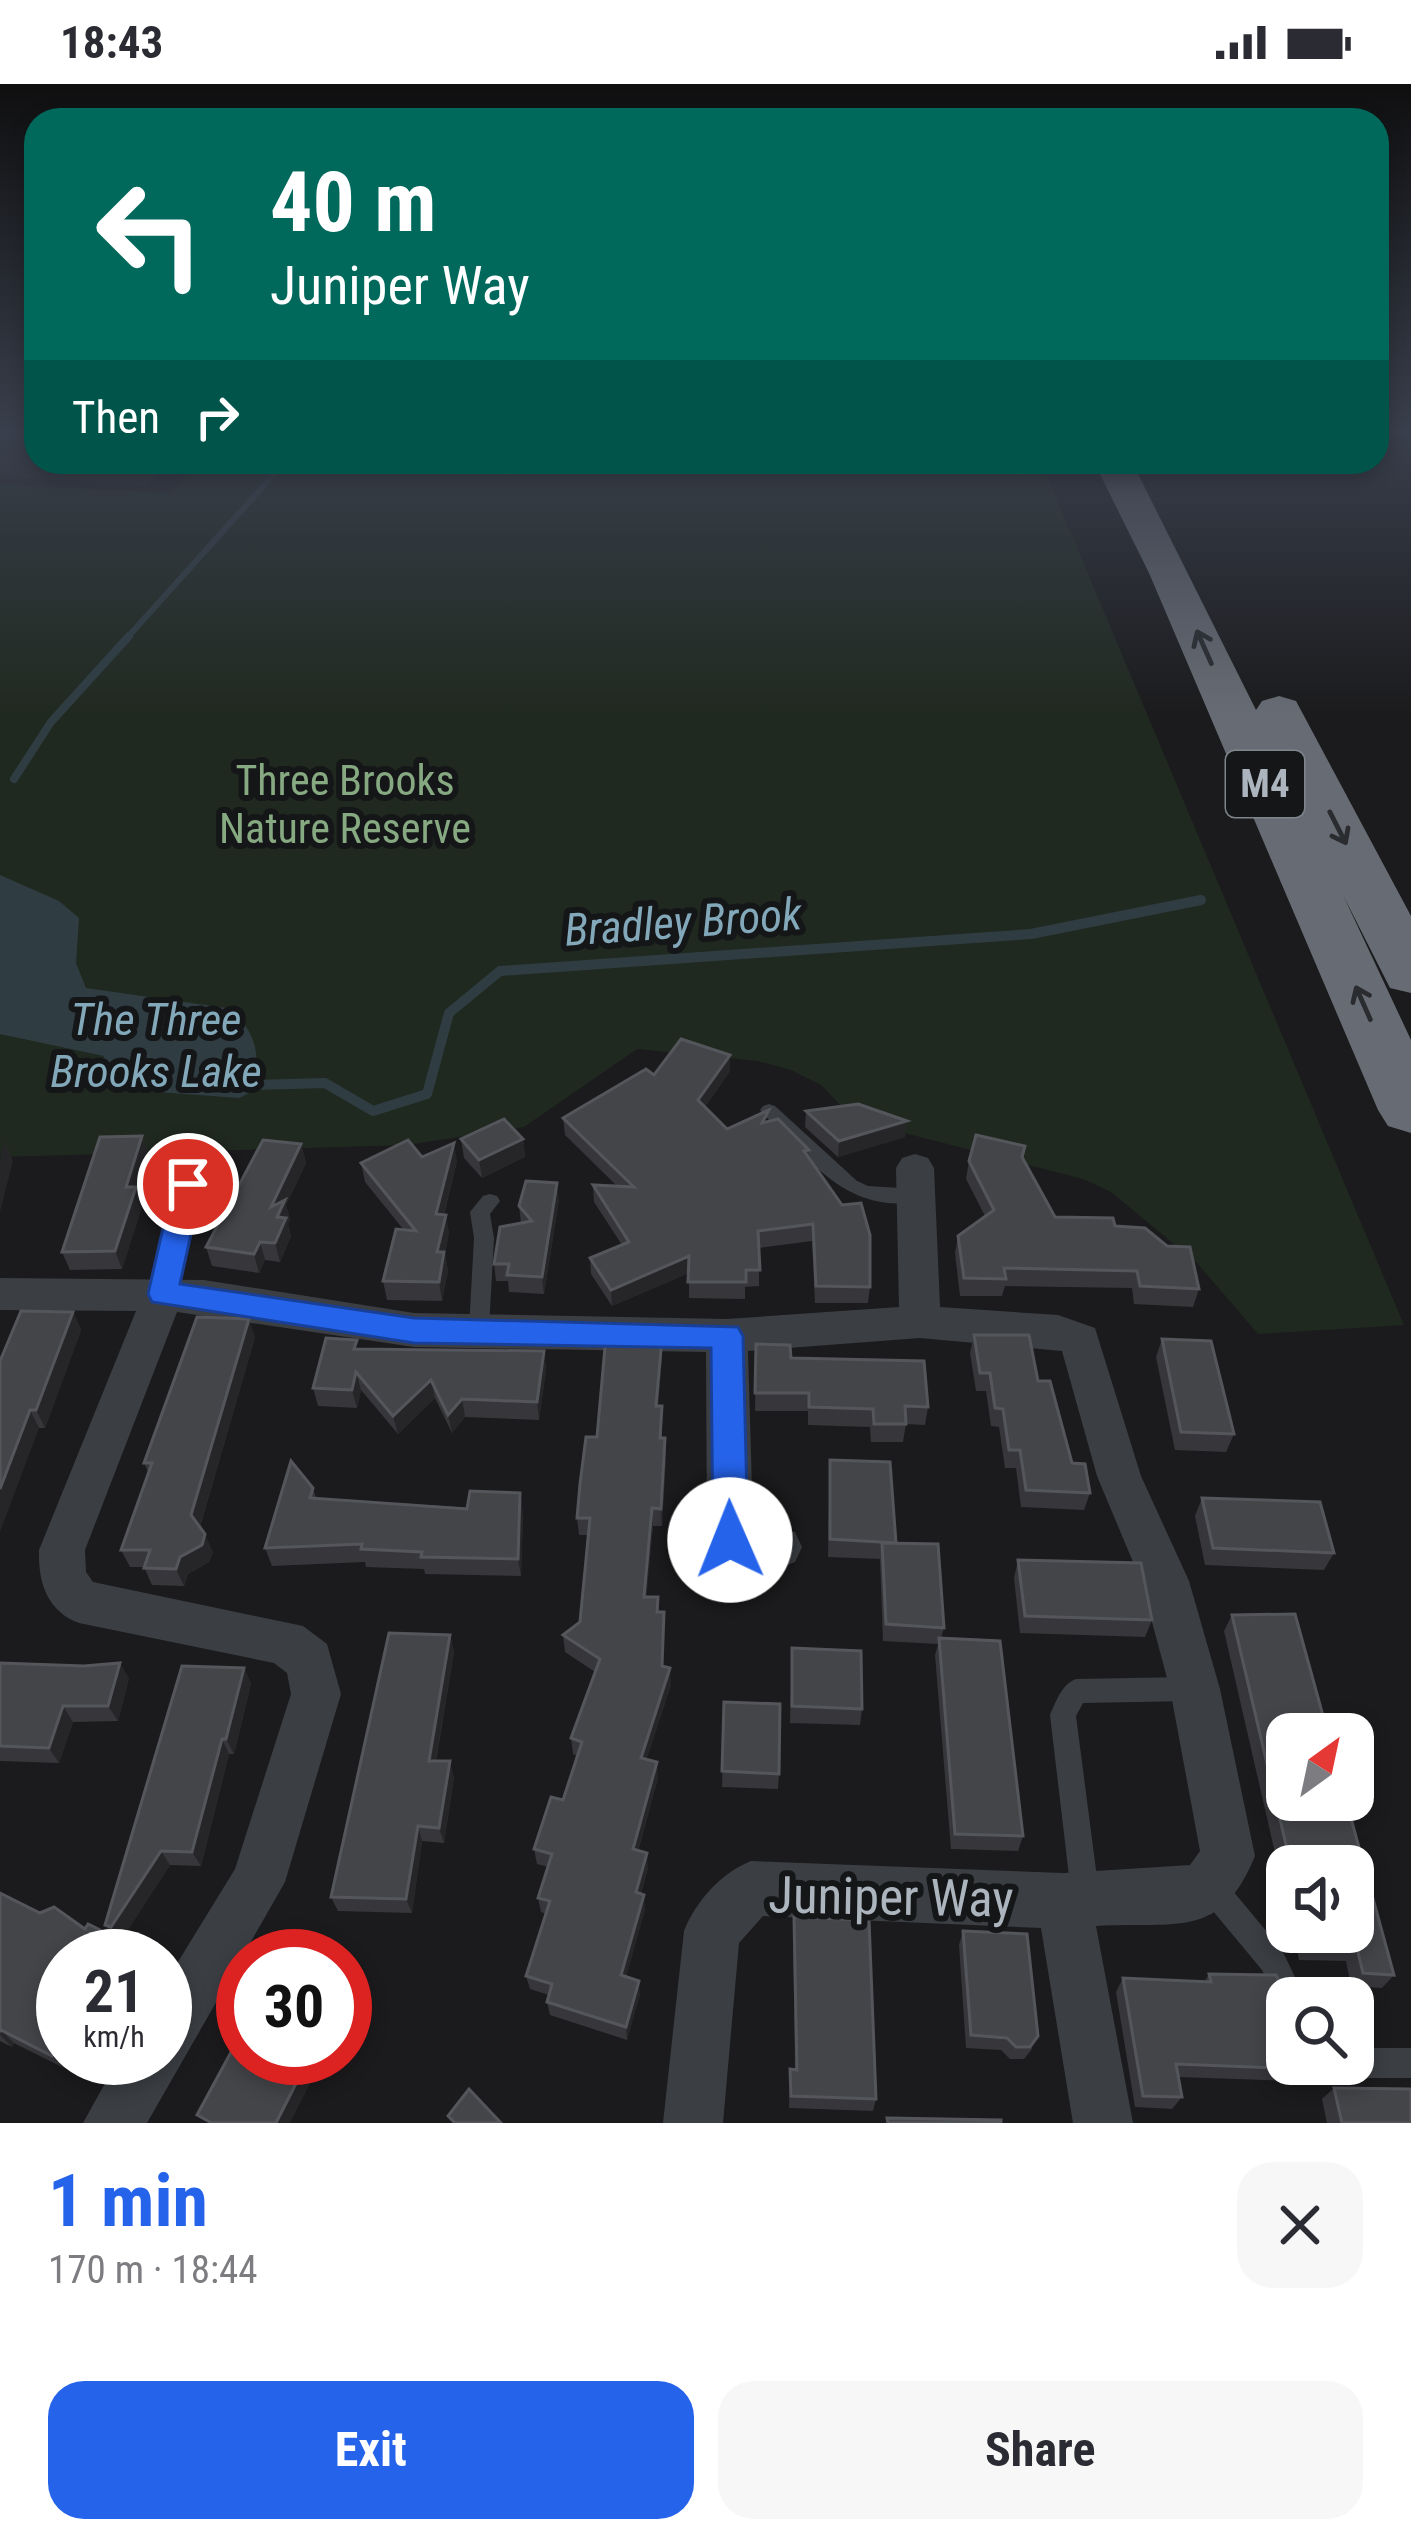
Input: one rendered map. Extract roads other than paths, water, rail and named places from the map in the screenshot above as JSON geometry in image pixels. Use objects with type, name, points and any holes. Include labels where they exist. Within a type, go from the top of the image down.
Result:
[{"type":"highway","name":"M4","points":[[1147,526],[1411,1110]]},
{"type":"highway","name":"M4","points":[[1184,526],[1411,974]]},
{"type":"street","points":[[916,1182],[920,1322]]},
{"type":"street","points":[[0,1294],[163,1294],[414,1330],[727,1336],[920,1322],[1058,1333],[1080,1340],[1119,1476],[1165,1580],[1195,1688],[1228,1856],[1210,1885]]},
{"type":"street","points":[[163,1294],[62,1550],[62,1578],[80,1601],[286,1642],[310,1660],[316,1694],[258,1882],[192,1992]]},
{"type":"street","points":[[727,1336],[730,1540],[779,1547]]},
{"type":"street","name":"Juniper Way","points":[[693,2123],[712,1931],[752,1888],[1075,1900],[1205,1892],[1210,1885]]},
{"type":"street","name":"Juniper Way","points":[[1075,1900],[1103,2123]]},
{"type":"street","points":[[113,2123],[136,2085]]},
{"type":"lane","points":[[769,1110],[850,1186],[866,1193],[916,1182]]},
{"type":"lane","points":[[163,1294],[188,1184]]},
{"type":"lane","points":[[479,1329],[484,1238],[480,1212],[490,1202]]},
{"type":"lane","name":"Juniper Way","points":[[1075,1900],[1063,1715],[1076,1691],[1195,1688]]},
{"type":"lane","points":[[1210,1885],[1280,1977]]},
{"type":"lane","points":[[1374,2063],[1411,2063]]},
{"type":"water","name":"The Three Brooks Lake","points":[[0,875],[59,901],[79,918],[76,963],[86,988],[233,1009],[255,1048],[251,1092],[239,1098],[104,1088],[98,1079],[104,1056],[0,1034]]},
{"type":"waterway","points":[[126,639],[227,526]]},
{"type":"waterway","points":[[14,779],[51,722],[129,636]]},
{"type":"waterway","name":"Bradley Brook","points":[[253,1085],[325,1083],[373,1111],[427,1094],[449,1013],[500,971],[1031,934],[1201,900]]},
{"type":"park label","name":"Three Brooks Nature Reserve","points":[[345,804]]}]
